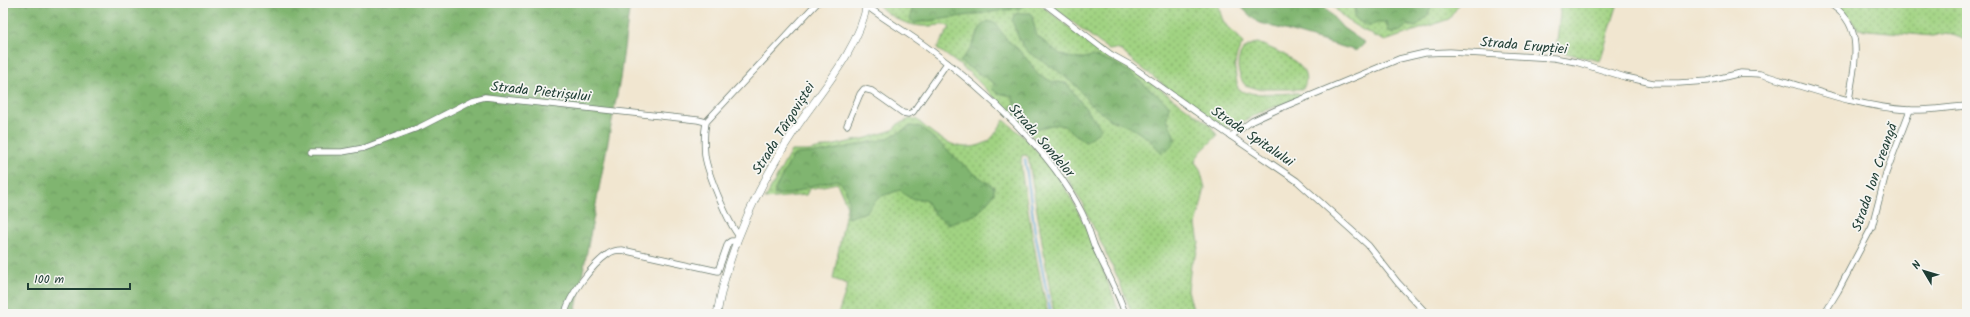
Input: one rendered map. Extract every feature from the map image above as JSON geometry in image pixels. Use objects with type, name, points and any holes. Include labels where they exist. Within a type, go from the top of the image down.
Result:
[{"type":"main road","name":"Strada Târgoviștei","points":[[717,314],[738,239],[777,157],[854,41],[862,24],[866,4]]},
{"type":"street","points":[[718,271],[728,243],[738,239],[729,222],[705,157],[704,134],[706,122],[817,3]]},
{"type":"street","name":"Strada Spitalului","points":[[1044,3],[1110,54],[1130,65],[1298,181],[1368,245],[1398,283],[1427,314]]},
{"type":"street","points":[[1828,3],[1840,12],[1851,26],[1854,33],[1855,53],[1849,100]]},
{"type":"street","name":"Strada Sondelor","points":[[866,4],[968,80],[1008,117],[1036,146],[1069,190],[1082,214],[1094,245],[1121,302],[1125,314]]},
{"type":"street","name":"Strada Erupției","points":[[1231,136],[1252,121],[1276,110],[1399,59],[1425,53],[1450,52],[1554,58],[1576,62],[1625,77],[1653,83],[1708,81],[1750,72],[1849,100],[1884,107],[1910,110],[1967,106]]},
{"type":"street","points":[[847,125],[860,94],[864,89],[872,91],[903,113],[908,114],[913,112],[947,63]]},
{"type":"street","name":"Strada Pietrișului","points":[[311,152],[342,152],[378,143],[420,127],[473,100],[485,97],[706,122]]},
{"type":"street","name":"Strada Ion Creangă","points":[[1824,314],[1872,227],[1886,173],[1910,110]]},
{"type":"street","points":[[565,314],[572,298],[589,272],[609,253],[615,251],[622,250],[728,272]]},
{"type":"green space","points":[[3,3],[630,3],[620,79],[575,314],[3,314]]},
{"type":"green space","points":[[876,3],[1038,3],[1088,42],[1129,67],[1209,124],[1217,135],[1199,154],[1195,162],[1200,169],[1205,188],[1196,225],[1199,243],[1196,256],[1191,264],[1188,290],[1194,314],[1132,314],[1118,278],[1082,203],[1058,162],[970,73],[937,48],[950,27],[942,25],[921,26],[907,23],[894,17]]},
{"type":"green space","points":[[913,3],[1030,3],[1020,8],[914,23],[910,19]]},
{"type":"green space","points":[[1048,3],[1219,3],[1224,23],[1240,38],[1243,44],[1237,55],[1235,66],[1238,89],[1258,94],[1298,93],[1302,97],[1261,112],[1231,128],[1224,128],[1166,87],[1122,51],[1115,49],[1109,50]]},
{"type":"green space","points":[[1243,3],[1325,3],[1325,8],[1343,28],[1365,43],[1357,51],[1257,22],[1242,8]]},
{"type":"green space","points":[[1335,3],[1460,3],[1449,19],[1385,41],[1358,27],[1345,18],[1334,7]]},
{"type":"green space","points":[[1356,3],[1433,3],[1428,15],[1416,27],[1407,25],[1401,31],[1394,32],[1388,31],[1387,23],[1377,23],[1367,27],[1354,17]]},
{"type":"green space","points":[[1561,3],[1618,3],[1600,61],[1556,51]]},
{"type":"green space","points":[[1835,3],[1967,3],[1967,42],[1947,33],[1932,36],[1858,29],[1849,16]]},
{"type":"green space","points":[[1018,13],[1031,13],[1037,36],[1060,54],[1080,59],[1092,56],[1113,62],[1129,72],[1169,105],[1167,118],[1176,141],[1167,151],[1161,152],[1149,139],[1130,127],[1111,120],[1089,103],[1078,88],[1058,71],[1027,51],[1019,39],[1012,21],[1014,15]]},
{"type":"green space","points":[[988,21],[995,23],[1007,40],[1017,48],[1031,64],[1038,75],[1053,82],[1066,83],[1101,128],[1099,132],[1085,142],[1063,126],[1053,125],[1036,130],[1011,108],[1014,103],[1012,96],[997,93],[992,89],[994,83],[960,62],[971,48],[981,26]]},
{"type":"green space","points":[[1258,43],[1283,54],[1299,65],[1304,72],[1306,80],[1303,89],[1258,89],[1245,85],[1239,72],[1239,59],[1245,48]]},
{"type":"green space","points":[[910,119],[916,119],[947,142],[965,147],[975,146],[988,141],[1004,120],[1014,128],[1053,171],[1076,207],[1088,233],[1120,314],[1054,314],[1028,156],[1022,155],[1022,176],[1048,314],[838,314],[848,284],[833,279],[847,206],[837,183],[809,189],[806,195],[765,199],[791,151],[808,151],[867,138],[893,130],[898,124]]},
{"type":"green space","points":[[911,126],[921,127],[972,172],[994,187],[994,194],[977,214],[949,224],[935,213],[925,199],[911,198],[900,190],[879,197],[866,212],[847,218],[848,197],[844,187],[837,180],[810,186],[792,194],[774,195],[776,187],[792,157],[797,154],[823,152],[886,139]]},
{"type":"waterway","points":[[1025,159],[1035,232],[1051,314]]}]
